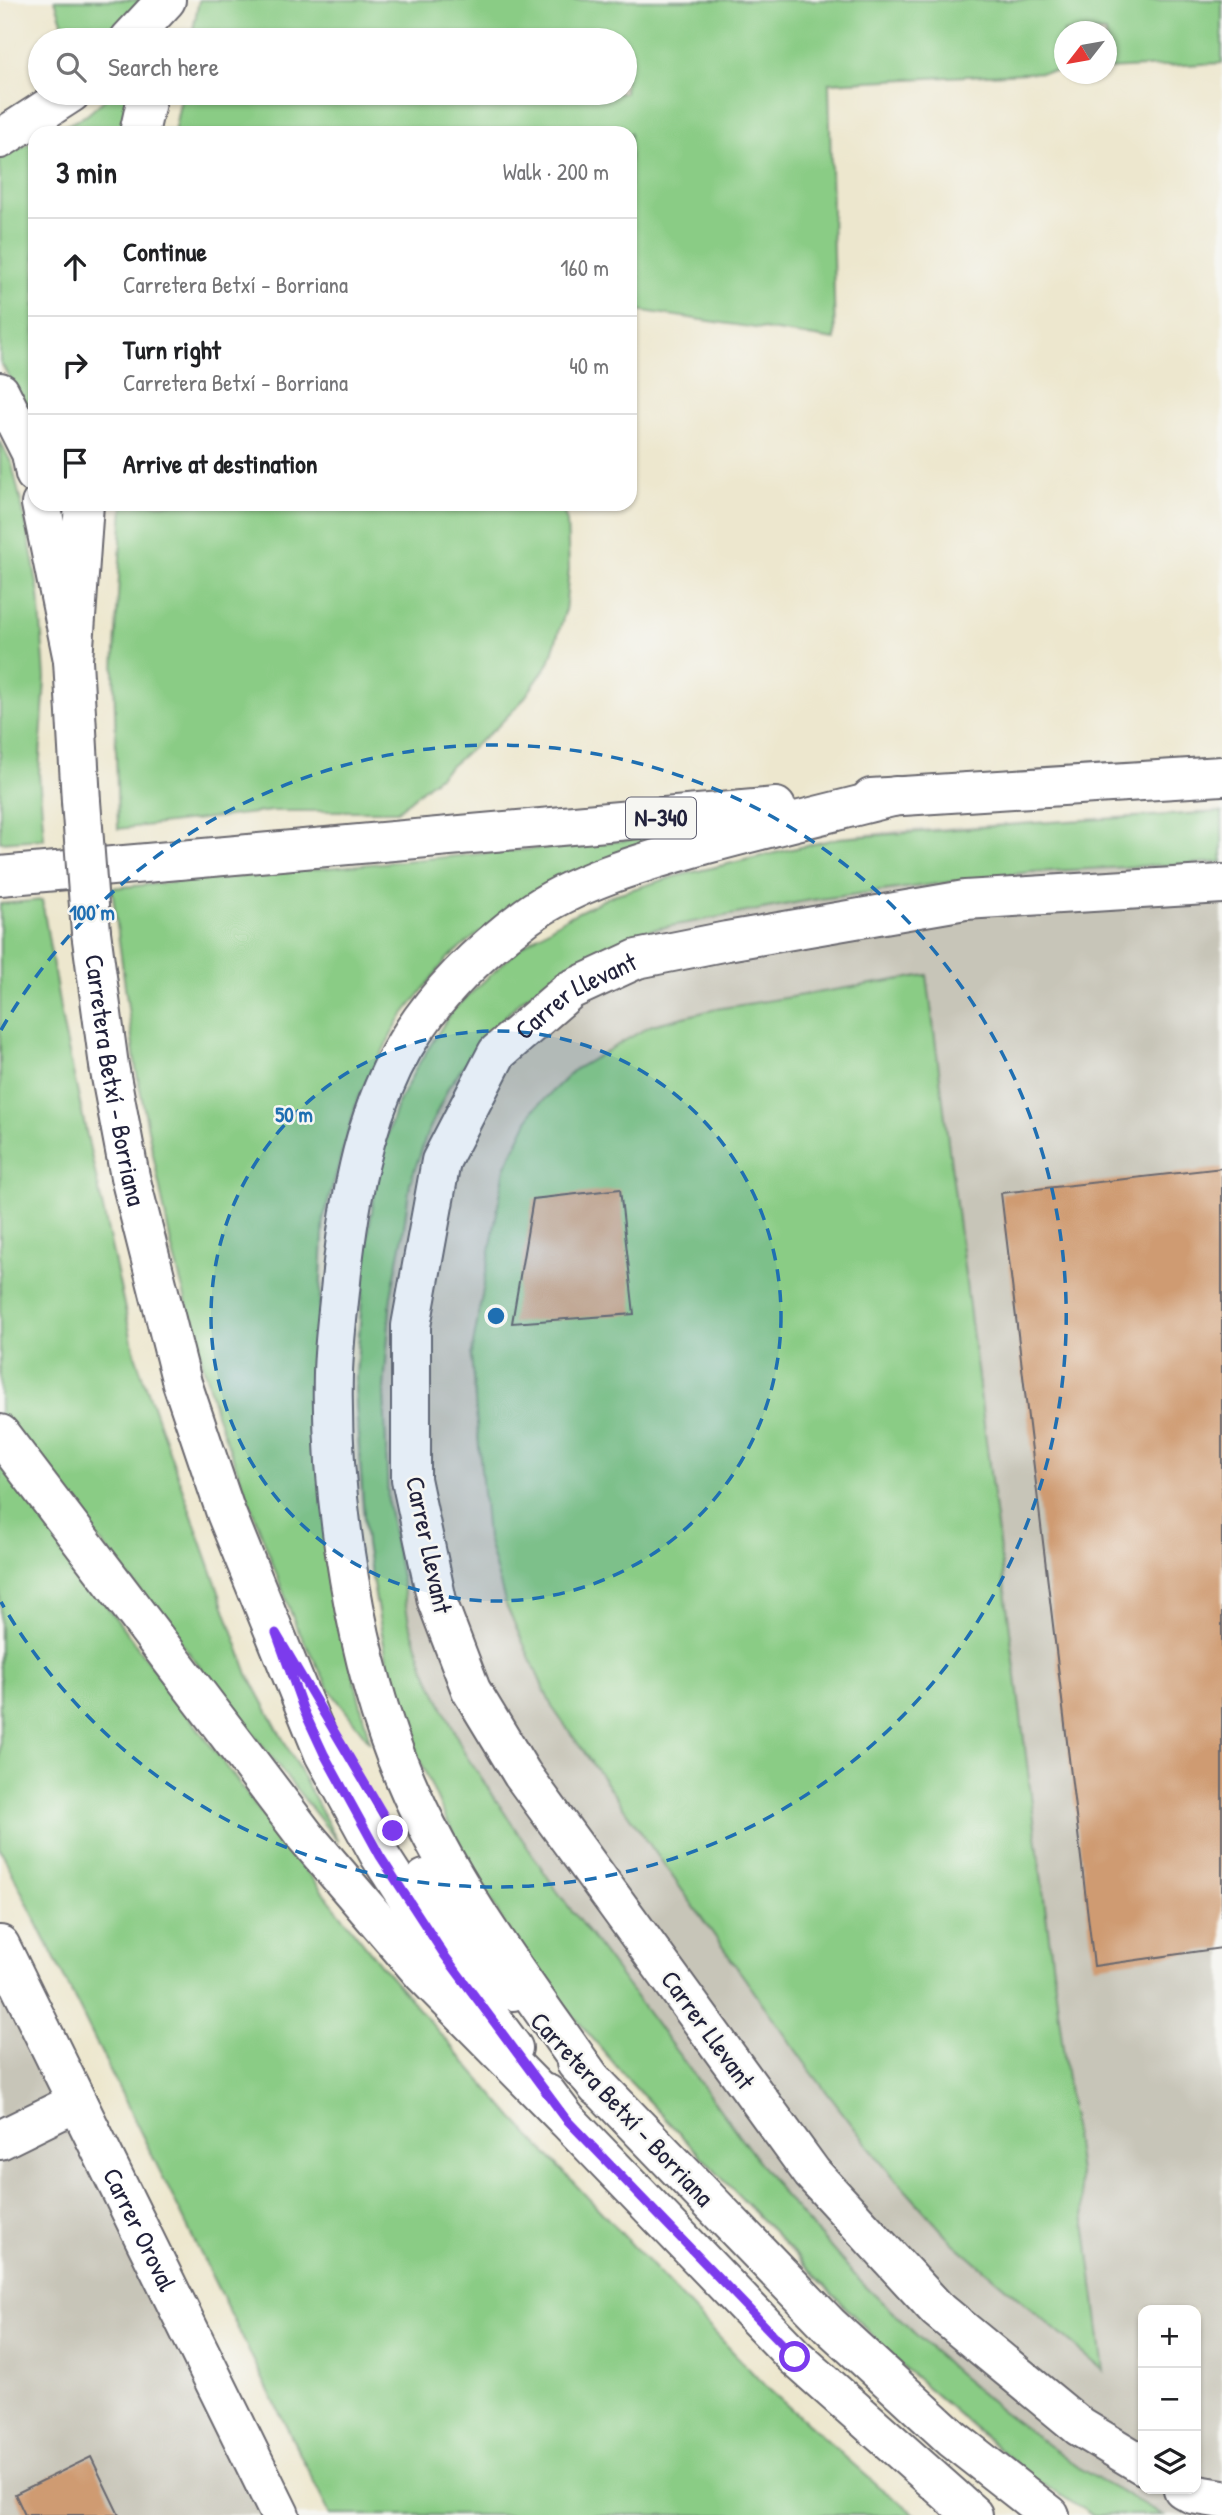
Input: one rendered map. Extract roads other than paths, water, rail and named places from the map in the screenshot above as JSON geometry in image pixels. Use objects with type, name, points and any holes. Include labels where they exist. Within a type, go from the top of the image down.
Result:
[{"type":"main road","points":[[140,28],[167,0]]},
{"type":"main road","points":[[162,28],[167,0]]},
{"type":"main road","points":[[0,139],[52,105]]},
{"type":"main road","points":[[141,126],[145,105]]},
{"type":"main road","points":[[0,392],[28,447]]},
{"type":"main road","points":[[42,511],[73,660]]},
{"type":"main road","name":"Carretera Betxí - Borriana","points":[[84,511],[73,660],[91,932],[109,1066],[130,1177],[181,1384],[226,1513],[276,1633],[304,1711],[324,1754],[380,1856],[445,1956],[566,2119],[795,2357],[973,2515]]},
{"type":"main road","name":"N-340","points":[[0,876],[896,796],[1222,776]]},
{"type":"main road","points":[[597,2087],[473,1909],[429,1832],[404,1776],[381,1713],[354,1607],[333,1445],[333,1369],[350,1209],[365,1139],[381,1093],[415,1028],[468,966],[530,914],[620,870],[896,796]]},
{"type":"main road","name":"Carrer Llevant","points":[[1138,2462],[1080,2427],[937,2309],[812,2173],[522,1774],[471,1690],[437,1601],[411,1479],[411,1326],[441,1161],[498,1053],[570,990],[637,959],[965,900],[1222,884]]},
{"type":"main road","points":[[0,1434],[306,1837],[423,1974],[566,2119]]},
{"type":"main road","name":"Carretera Betxí - Borriana","points":[[276,1633],[393,1831],[445,1910],[597,2087],[830,2325],[953,2439],[1050,2515]]},
{"type":"main road","name":"Carrer Oroval","points":[[0,1945],[280,2515]]},
{"type":"main road","points":[[0,2140],[77,2102]]},
{"type":"main road","points":[[1192,2494],[1222,2499]]}]
